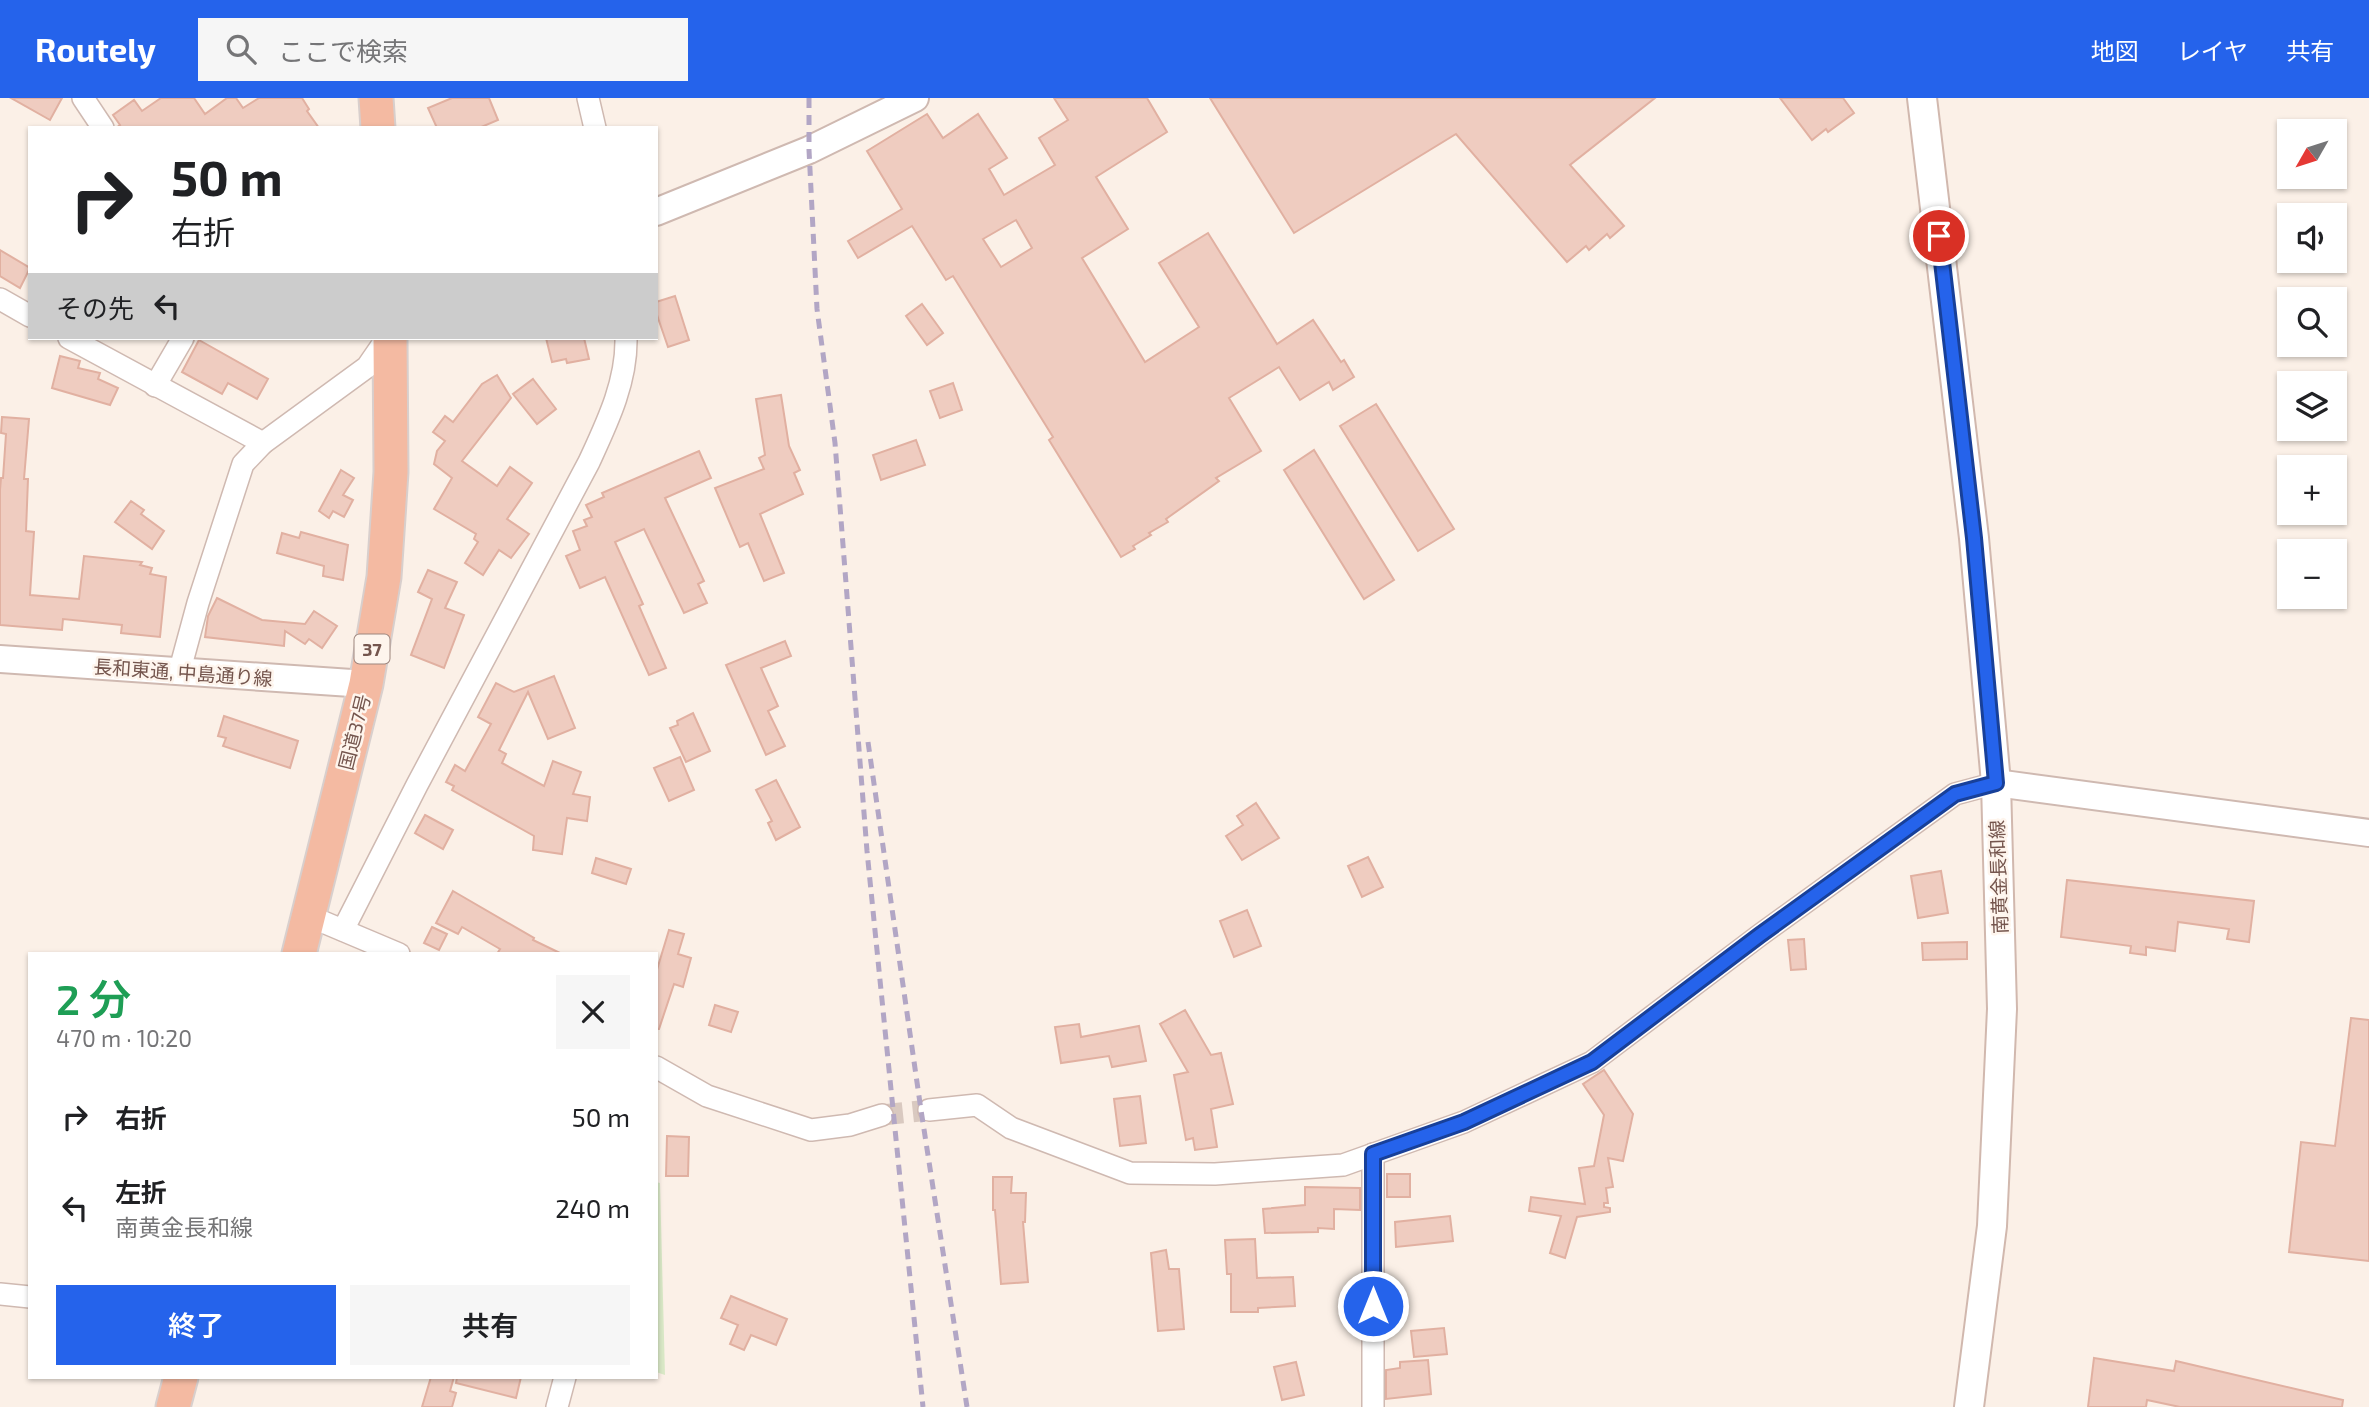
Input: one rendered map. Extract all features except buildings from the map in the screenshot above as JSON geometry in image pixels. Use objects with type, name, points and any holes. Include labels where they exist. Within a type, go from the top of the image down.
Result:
[{"type":"highway","name":"国道37号","points":[[300,952],[366,684],[384,577],[392,401],[388,340]]},
{"type":"highway","points":[[173,1407],[180,1379]]},
{"type":"main road","name":"南黄金長和線","points":[[1923,98],[1974,538],[1996,783],[2002,1009],[1992,1226],[1969,1407]]},
{"type":"street","points":[[83,98],[102,126]]},
{"type":"street","points":[[588,98],[595,126]]},
{"type":"street","points":[[658,211],[809,150],[915,98]]},
{"type":"street","points":[[0,299],[28,315]]},
{"type":"street","points":[[73,340],[263,443]]},
{"type":"street","points":[[155,386],[182,340]]},
{"type":"street","points":[[179,673],[198,603],[243,464],[263,443],[367,367],[387,340]]},
{"type":"street","points":[[343,930],[416,785],[589,462],[613,409],[626,359],[626,340]]},
{"type":"street","name":"長和東通, 中島通り線","points":[[0,659],[366,684]]},
{"type":"street","points":[[929,1110],[977,1105],[1011,1128],[1130,1173],[1215,1174],[1343,1164],[1464,1122],[1592,1062],[1760,935],[1955,794],[1996,783],[2369,833]]},
{"type":"street","points":[[309,916],[394,952]]},
{"type":"street","points":[[658,1068],[707,1096],[811,1130],[850,1125],[882,1115]]},
{"type":"street","points":[[1373,1154],[1373,1407]]},
{"type":"street","points":[[0,1294],[28,1297]]},
{"type":"street","points":[[557,1407],[564,1379]]},
{"type":"green space","points":[[658,1182],[660,1183],[665,1375],[658,1373]]},
{"type":"tunnel","points":[[882,1115],[929,1110]]},
{"type":"railway","points":[[809,98],[817,309],[835,443],[867,851],[923,1407]]},
{"type":"railway","points":[[868,742],[967,1407]]},
{"type":"route","points":[[1373,1306],[1373,1154],[1464,1122],[1592,1062],[1760,935],[1955,794],[1996,783],[1974,538],[1939,236]]}]
